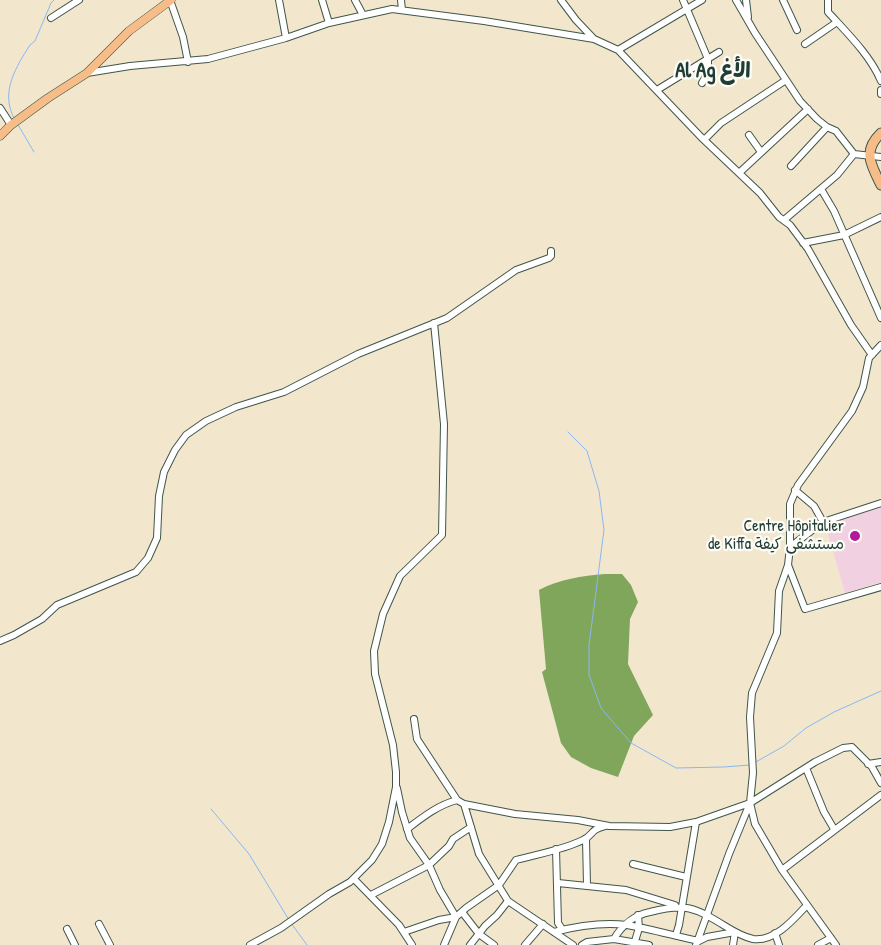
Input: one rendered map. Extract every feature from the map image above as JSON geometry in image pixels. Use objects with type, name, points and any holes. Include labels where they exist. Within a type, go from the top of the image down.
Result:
[{"type":"highway","points":[[881,133],[872,142],[869,157],[881,185]]},
{"type":"main road","points":[[0,136],[11,125],[48,98],[87,74],[129,31],[170,0]]},
{"type":"street","points":[[51,18],[79,0]]},
{"type":"street","points":[[170,0],[183,37],[188,62]]},
{"type":"street","points":[[279,0],[286,38]]},
{"type":"street","points":[[322,0],[329,23]]},
{"type":"street","points":[[356,0],[363,15]]},
{"type":"street","points":[[401,0],[402,10]]},
{"type":"street","points":[[561,0],[594,39]]},
{"type":"street","points":[[684,0],[708,59],[708,72],[702,83]]},
{"type":"street","points":[[618,50],[702,0]]},
{"type":"street","points":[[736,0],[800,101],[827,127],[836,131],[854,154],[881,157]]},
{"type":"street","points":[[746,0],[748,21]]},
{"type":"street","points":[[784,0],[797,30]]},
{"type":"street","points":[[828,0],[828,12],[868,60],[881,81]]},
{"type":"street","points":[[87,74],[130,66],[208,59],[286,38],[329,23],[392,9],[484,21],[594,39],[618,50],[704,140],[760,193],[780,218],[790,224],[804,243],[851,325],[872,355]]},
{"type":"street","points":[[805,44],[837,22]]},
{"type":"street","points":[[657,90],[719,52]]},
{"type":"street","points":[[704,140],[721,123],[786,80]]},
{"type":"street","points":[[0,108],[11,125]]},
{"type":"street","points":[[739,173],[808,108]]},
{"type":"street","points":[[791,166],[827,127]]},
{"type":"street","points":[[749,134],[760,152]]},
{"type":"street","points":[[784,220],[837,175],[854,154]]},
{"type":"street","points":[[821,188],[881,318]]},
{"type":"street","points":[[804,243],[844,235],[881,217]]},
{"type":"street","points":[[0,641],[14,636],[42,619],[57,605],[136,572],[148,558],[157,538],[159,496],[164,472],[175,450],[186,435],[206,421],[229,410],[284,392],[358,354],[447,318],[516,270],[548,258],[551,256],[551,251]]},
{"type":"street","points":[[434,323],[444,424],[442,535],[400,576],[383,614],[374,651],[375,674],[393,745],[396,787],[410,838],[429,865],[440,890],[459,915],[494,945]]},
{"type":"street","points":[[697,943],[729,854],[750,803],[753,773],[750,716],[752,693],[777,633],[779,592],[788,565],[790,512],[795,490],[852,411],[863,387],[869,358],[881,345]]},
{"type":"street","points":[[795,490],[814,506],[822,522]]},
{"type":"street","points":[[790,547],[822,522],[881,503]]},
{"type":"street","points":[[788,565],[804,609],[881,587]]},
{"type":"street","points":[[414,719],[417,739],[457,800],[464,804],[515,814],[578,820],[609,826]]},
{"type":"street","points":[[404,932],[459,915],[499,886],[516,860],[586,839],[595,828],[609,826],[670,827],[696,822],[750,803],[806,768],[843,748],[852,747],[879,777],[881,783]]},
{"type":"street","points":[[868,764],[881,762]]},
{"type":"street","points":[[806,768],[824,812],[834,829]]},
{"type":"street","points":[[250,945],[282,928],[354,879],[372,860],[382,844],[389,822],[396,787]]},
{"type":"street","points":[[782,870],[881,795]]},
{"type":"street","points":[[407,829],[448,802],[457,800]]},
{"type":"street","points":[[750,803],[755,824],[782,870],[836,945]]},
{"type":"street","points":[[464,804],[479,854],[508,901],[573,945]]},
{"type":"street","points":[[676,935],[696,822]]},
{"type":"street","points":[[371,895],[429,865],[438,858],[454,839],[471,827]]},
{"type":"street","points":[[586,839],[586,886]]},
{"type":"street","points":[[556,849],[558,923],[562,930]]},
{"type":"street","points":[[633,864],[686,877]]},
{"type":"street","points":[[354,879],[399,925],[412,945]]},
{"type":"street","points":[[558,883],[626,890],[681,906],[707,915],[754,942],[771,936],[787,925],[808,906]]},
{"type":"street","points":[[470,945],[508,901]]},
{"type":"street","points":[[614,938],[625,925],[638,915],[681,906]]},
{"type":"street","points":[[444,945],[459,915]]},
{"type":"street","points":[[636,942],[639,928],[638,915]]},
{"type":"street","points":[[99,924],[110,945]]},
{"type":"street","points":[[525,945],[543,924]]},
{"type":"street","points":[[554,932],[592,925],[625,925],[676,935],[697,943],[708,937],[735,932]]},
{"type":"street","points":[[67,929],[76,945]]},
{"type":"street","points":[[733,945],[735,932]]},
{"type":"street","points":[[775,933],[779,945]]},
{"type":"street","points":[[582,945],[587,942],[614,938],[649,945]]},
{"type":"street","points":[[818,945],[831,938]]},
{"type":"shaded area","name":"Centre Hôpitalier de Kiffa مستشفى كيفة","points":[[881,507],[881,582],[845,593],[825,523]]},
{"type":"green space","points":[[605,574],[622,574],[631,585],[638,602],[630,619],[628,664],[653,715],[634,736],[618,777],[591,768],[571,757],[561,743],[542,672],[546,669],[539,590],[571,579]]},
{"type":"waterway","points":[[14,118],[10,108],[9,89],[15,71],[30,45],[35,41],[54,0]]},
{"type":"waterway","points":[[17,123],[34,152]]},
{"type":"waterway","points":[[568,432],[587,451],[599,491],[604,530],[589,645],[589,675],[601,708],[631,743],[676,768],[750,765]]},
{"type":"waterway","points":[[754,763],[784,746],[806,728],[834,712],[881,691]]},
{"type":"waterway","points":[[211,809],[249,854],[289,920]]},
{"type":"waterway","points":[[291,923],[307,945]]},
{"type":"place","name":"Centre Hôpitalier de Kiffa مستشفى كيفة","points":[[855,536]]},
{"type":"district","name":"Al Ag الأغ","points":[[713,71]]}]
